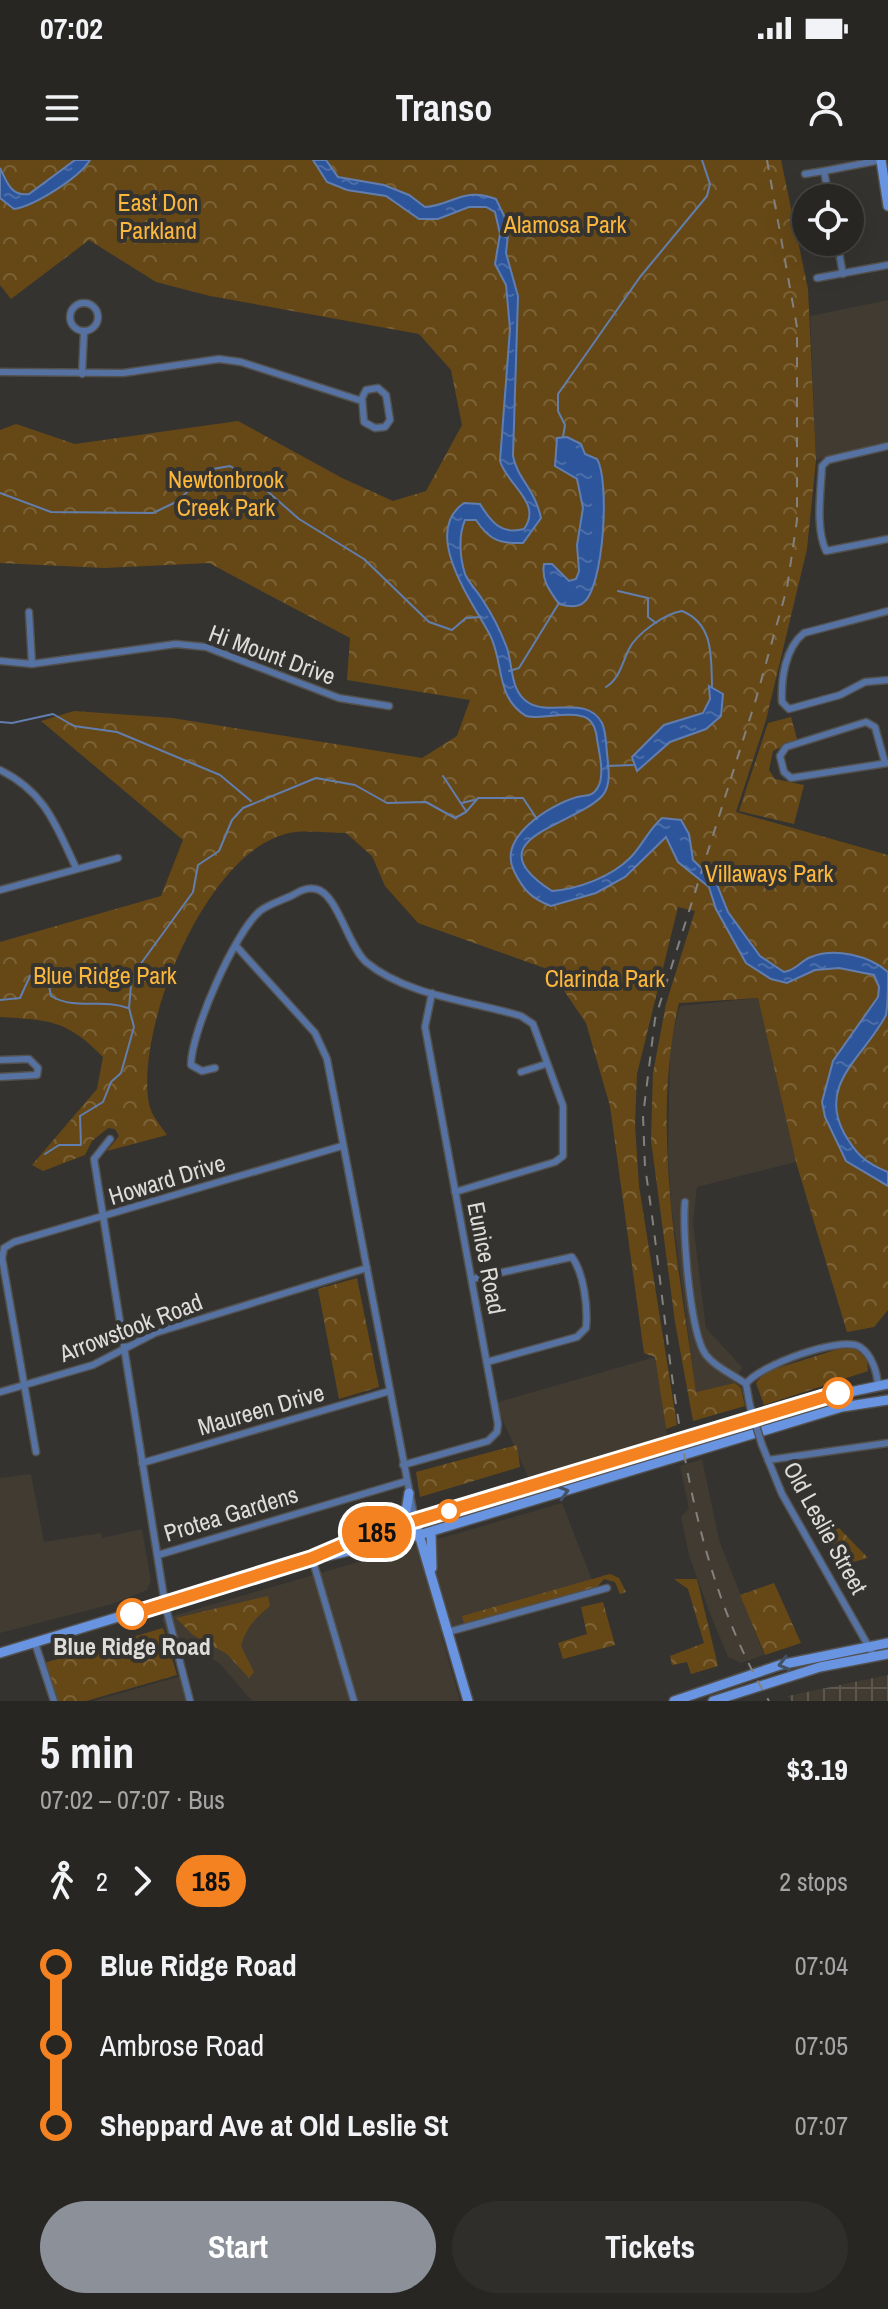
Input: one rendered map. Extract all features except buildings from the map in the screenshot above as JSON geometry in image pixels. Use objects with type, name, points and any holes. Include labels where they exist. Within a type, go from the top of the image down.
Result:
[{"type":"main road","points":[[881,160],[888,206]]},
{"type":"main road","points":[[0,1653],[312,1558],[395,1527],[793,1404],[883,1385]]},
{"type":"main road","points":[[312,1558],[362,1551],[807,1416],[888,1400]]},
{"type":"main road","points":[[395,1527],[406,1511],[409,1493]]},
{"type":"main road","points":[[415,1521],[468,1701]]},
{"type":"main road","points":[[431,1532],[432,1577]]},
{"type":"main road","points":[[674,1701],[780,1665],[888,1643]]},
{"type":"main road","points":[[713,1701],[791,1675],[888,1654]]},
{"type":"street","points":[[805,174],[854,162],[881,160]]},
{"type":"street","points":[[824,171],[826,184]]},
{"type":"street","points":[[840,256],[843,274]]},
{"type":"street","points":[[817,278],[888,265]]},
{"type":"street","points":[[86,303],[94,307],[98,315],[93,328],[84,331],[76,328],[70,316],[77,305],[86,303]]},
{"type":"street","points":[[82,374],[84,331]]},
{"type":"street","points":[[0,372],[123,373],[219,359],[241,362],[362,401]]},
{"type":"street","points":[[366,390],[385,391],[388,424],[380,428],[366,425],[362,401],[366,390]]},
{"type":"street","points":[[888,446],[828,460],[822,466],[820,509],[822,542],[826,551],[888,539]]},
{"type":"street","points":[[888,611],[804,633],[794,641],[781,682],[782,702],[789,709],[840,695],[865,682],[888,680]]},
{"type":"street","points":[[29,612],[32,664]]},
{"type":"street","name":"Hi Mount Drive","points":[[0,661],[32,664],[176,644],[206,647],[339,698],[389,706]]},
{"type":"street","points":[[866,722],[875,727],[886,763],[791,778],[784,772],[780,756],[786,747],[866,722]]},
{"type":"street","points":[[0,770],[25,783],[50,814],[76,868]]},
{"type":"street","points":[[0,890],[118,858]]},
{"type":"street","points":[[215,1068],[202,1071],[191,1065],[191,1049],[204,1009],[247,926],[261,910],[306,889],[317,889],[328,895],[364,960],[384,975],[432,993],[521,1016],[533,1024],[563,1106],[563,1156],[555,1162],[455,1192]]},
{"type":"street","points":[[237,947],[315,1033],[327,1059],[415,1521]]},
{"type":"street","name":"Eunice Road","points":[[403,1465],[488,1441],[497,1432],[487,1362],[425,1027],[432,993]]},
{"type":"street","points":[[0,1060],[29,1059],[38,1068],[37,1075],[0,1077]]},
{"type":"street","points":[[9,1061],[10,1077]]},
{"type":"street","points":[[521,1072],[546,1064]]},
{"type":"street","points":[[110,1139],[94,1159],[165,1604],[190,1701]]},
{"type":"street","name":"Howard Drive","points":[[24,1385],[2,1258],[4,1248],[14,1242],[342,1146]]},
{"type":"street","points":[[685,1202],[683,1222],[699,1342],[717,1365],[746,1384],[752,1375],[767,1366],[841,1344],[860,1347],[871,1359],[883,1385]]},
{"type":"street","points":[[472,1279],[572,1257],[577,1264],[587,1314],[586,1328],[577,1337],[487,1362]]},
{"type":"street","name":"Arrowstook Road","points":[[0,1392],[93,1365],[155,1333],[367,1268]]},
{"type":"street","name":"Old Leslie Street","points":[[746,1384],[762,1445],[782,1494],[874,1656]]},
{"type":"street","points":[[24,1385],[36,1452]]},
{"type":"street","name":"Maureen Drive","points":[[142,1463],[390,1391]]},
{"type":"street","name":"Old Leslie Street","points":[[768,1460],[888,1443]]},
{"type":"street","name":"Protea Gardens","points":[[158,1555],[407,1481]]},
{"type":"street","points":[[312,1558],[354,1701]]},
{"type":"street","points":[[448,1632],[607,1588]]},
{"type":"street","points":[[35,1643],[54,1701]]},
{"type":"shaded area","points":[[888,300],[888,441],[816,460],[810,316]]},
{"type":"shaded area","points":[[758,998],[796,1162],[697,1187],[693,1223],[706,1328],[742,1367],[735,1383],[696,1392],[671,1204],[668,1154],[670,1044],[680,1006]]},
{"type":"shaded area","points":[[655,1357],[667,1436],[529,1479],[495,1403]]},
{"type":"shaded area","points":[[702,1459],[719,1540],[764,1655],[741,1663],[728,1657],[709,1611],[689,1555],[681,1517],[689,1509],[680,1466]]},
{"type":"shaded area","points":[[31,1474],[44,1542],[101,1533],[102,1538],[142,1529],[151,1581],[147,1590],[112,1604],[0,1633],[0,1478]]},
{"type":"shaded area","points":[[562,1503],[592,1580],[610,1574],[619,1578],[626,1592],[620,1594],[615,1582],[604,1579],[596,1588],[441,1634],[460,1701],[252,1701],[220,1664],[183,1641],[179,1643],[190,1701],[93,1701],[181,1676],[162,1619]]},
{"type":"shaded area","points":[[888,1675],[888,1701],[791,1701],[788,1696]]},
{"type":"green space","points":[[0,160],[781,160],[792,213],[792,256],[801,256],[808,289],[816,460],[807,549],[766,720],[736,812],[888,855],[888,1310],[874,1327],[847,1332],[796,1162],[758,998],[679,1003],[667,1098],[667,1147],[670,1197],[696,1392],[735,1383],[741,1388],[745,1406],[693,1421],[675,1322],[651,1140],[653,1073],[666,1004],[695,911],[678,907],[637,1074],[635,1125],[639,1186],[677,1425],[666,1429],[655,1357],[644,1353],[610,1106],[586,1023],[550,970],[418,923],[385,886],[372,856],[346,833],[307,831],[285,834],[255,849],[228,875],[203,909],[181,949],[153,1033],[148,1072],[149,1104],[167,1135],[107,1151],[119,1136],[115,1129],[108,1128],[92,1141],[85,1155],[43,1171],[32,1165],[97,1089],[103,1057],[79,1036],[57,1024],[0,1017],[0,942],[161,896],[183,840],[41,721],[74,711],[172,718],[422,758],[457,736],[470,700],[347,680],[350,638],[209,563],[105,568],[0,563],[0,430],[16,424],[75,444],[238,421],[342,478],[393,501],[426,491],[462,425],[451,370],[419,334],[210,296],[156,282],[89,240],[11,299],[0,285]]},
{"type":"green space","points":[[791,717],[797,739],[773,751],[769,770],[775,779],[804,785],[794,824],[739,811],[768,723]]},
{"type":"green space","points":[[357,1278],[379,1387],[339,1399],[318,1289]]},
{"type":"green space","points":[[842,1348],[856,1349],[867,1360],[868,1371],[764,1405],[756,1383],[765,1372]]},
{"type":"green space","points":[[517,1445],[520,1467],[420,1497],[416,1472]]},
{"type":"green space","points":[[839,1528],[868,1558],[842,1565],[823,1532]]},
{"type":"green space","points":[[610,1574],[619,1578],[626,1592],[620,1594],[615,1582],[604,1579],[596,1588],[465,1627],[462,1616]]},
{"type":"green space","points":[[674,1579],[697,1579],[718,1666],[691,1674],[687,1662],[672,1665],[670,1656],[704,1643],[688,1589]]},
{"type":"green space","points":[[774,1583],[801,1643],[765,1655],[740,1595]]},
{"type":"green space","points":[[268,1596],[270,1606],[252,1624],[241,1646],[254,1672],[249,1678],[227,1654],[193,1635],[176,1618]]},
{"type":"green space","points":[[603,1602],[615,1645],[563,1659],[558,1643],[587,1634],[581,1607]]},
{"type":"green space","points":[[163,1628],[177,1675],[86,1701],[55,1701],[44,1663]]},
{"type":"water","points":[[75,160],[90,160],[66,183],[33,203],[14,209],[0,198],[0,168],[14,191],[29,194]]},
{"type":"water","points":[[313,160],[326,160],[338,177],[384,185],[409,195],[425,207],[474,195],[496,199],[509,226],[506,253],[518,296],[513,456],[541,518],[523,543],[496,539],[476,520],[465,520],[461,540],[462,561],[465,574],[502,636],[518,692],[529,703],[538,706],[578,708],[595,715],[604,730],[609,774],[603,795],[590,806],[537,835],[525,846],[522,858],[530,873],[552,891],[583,885],[622,865],[662,818],[681,820],[689,834],[693,860],[716,882],[728,912],[760,956],[784,972],[820,954],[841,953],[872,962],[888,972],[886,1015],[847,1070],[836,1099],[837,1115],[844,1133],[862,1157],[888,1172],[888,1186],[846,1161],[825,1117],[822,1102],[833,1061],[878,997],[879,987],[874,975],[839,968],[815,970],[787,983],[771,979],[746,963],[716,909],[709,887],[678,862],[666,837],[625,877],[596,893],[551,906],[533,897],[517,878],[511,858],[519,835],[553,807],[594,792],[600,782],[601,770],[596,731],[588,719],[574,715],[526,716],[509,699],[490,635],[463,588],[449,550],[447,532],[452,516],[464,503],[480,504],[498,526],[509,530],[524,529],[529,520],[527,502],[500,461],[510,329],[506,285],[495,264],[500,234],[495,212],[486,207],[469,207],[438,219],[419,219],[386,196],[347,190],[327,182]]},
{"type":"water","points":[[567,437],[581,444],[585,454],[597,459],[603,488],[603,533],[596,577],[583,603],[575,606],[559,604],[547,585],[543,570],[544,564],[552,564],[569,581],[576,579],[579,571],[577,545],[583,508],[577,479],[555,466],[557,438]]},
{"type":"water","points":[[709,686],[723,694],[721,716],[706,729],[670,742],[637,771],[632,757],[664,725],[703,713],[710,699]]},
{"type":"waterway","points":[[563,437],[565,425],[558,411],[558,394],[640,277],[707,196],[710,184],[702,160]]},
{"type":"waterway","points":[[0,493],[51,512],[153,513],[176,502],[213,469],[230,466],[258,483],[299,519],[364,559],[429,622],[452,630],[466,618],[481,617]]},
{"type":"waterway","points":[[618,591],[648,598],[648,617],[656,623]]},
{"type":"waterway","points":[[509,671],[519,668],[559,603]]},
{"type":"waterway","points":[[606,687],[618,675],[638,637],[660,620],[682,611],[700,624],[709,642],[712,686]]},
{"type":"waterway","points":[[0,722],[12,723],[53,714],[74,726],[117,732],[220,775],[251,801]]},
{"type":"waterway","points":[[607,766],[633,765]]},
{"type":"waterway","points":[[443,776],[466,811]]},
{"type":"waterway","points":[[45,1154],[59,1145],[81,1145],[80,1116],[103,1102],[111,1082],[121,1073],[134,1027],[129,1008],[131,985],[137,969],[193,892],[198,865],[219,851],[232,820],[243,808],[316,778],[355,785],[387,803],[426,802],[455,818],[466,812],[478,798],[523,798],[537,819]]},
{"type":"waterway","points":[[462,803],[474,800]]},
{"type":"waterway","points":[[0,1000],[20,998],[30,976],[36,974],[48,981],[51,996],[61,1000],[128,1008]]},
{"type":"railway","points":[[767,160],[797,327],[797,520],[787,588],[756,699],[655,1019],[643,1116],[645,1167],[671,1372],[695,1509],[713,1575],[738,1639],[769,1701]]},
{"type":"bus line","name":"185","points":[[132,1614],[312,1558],[361,1537],[634,1452],[838,1393]]},
{"type":"place","name":"Blue Ridge Road","points":[[132,1614]]},
{"type":"park label","name":"East Don Parkland","points":[[158,217]]},
{"type":"park label","name":"Alamosa Park","points":[[565,225]]},
{"type":"park label","name":"Newtonbrook Creek Park","points":[[226,494]]},
{"type":"park label","name":"Villaways Park","points":[[769,874]]},
{"type":"park label","name":"Blue Ridge Park","points":[[105,976]]},
{"type":"park label","name":"Clarinda Park","points":[[605,979]]}]
